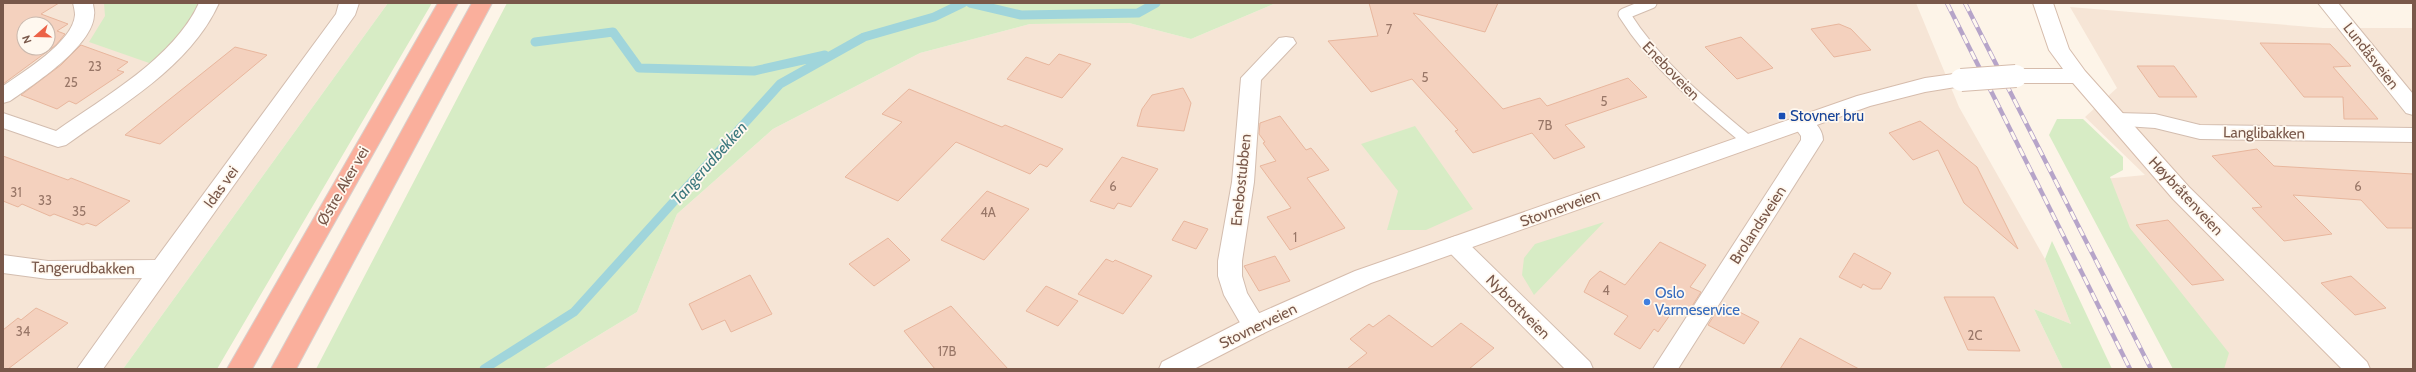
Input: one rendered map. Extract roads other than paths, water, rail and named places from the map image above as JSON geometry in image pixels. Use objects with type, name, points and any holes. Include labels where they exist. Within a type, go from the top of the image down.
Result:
[{"type":"highway","name":"Østre Aker vei","points":[[239,369],[448,3]]},
{"type":"highway","points":[[283,369],[482,3]]},
{"type":"street","points":[[3,96],[61,54],[71,42],[83,20],[85,9],[83,3]]},
{"type":"street","points":[[3,120],[58,140],[143,77],[189,38],[207,13],[209,3]]},
{"type":"street","name":"Idas vei","points":[[89,369],[163,269],[345,15],[349,3]]},
{"type":"street","name":"Høybråtenveien","points":[[2043,3],[2059,50],[2078,76],[2217,230],[2358,369]]},
{"type":"street","name":"Lundåsveien","points":[[2328,3],[2413,108]]},
{"type":"street","name":"Enebostubben","points":[[1255,326],[1236,295],[1230,276],[1230,262],[1243,182],[1251,78],[1286,43]]},
{"type":"street","name":"Stovnerveien","points":[[1171,369],[1255,326],[1363,276],[1801,122],[1895,92],[1960,80],[2016,76],[2078,76]]},
{"type":"street","name":"Langlibakken","points":[[2117,120],[2155,121],[2200,132],[2413,135]]},
{"type":"street","name":"Brolandsveien","points":[[1665,369],[1812,140],[1812,134],[1801,122]]},
{"type":"street","name":"Nybrottveien","points":[[1456,244],[1581,369]]},
{"type":"street","name":"Tangerudbakken","points":[[3,264],[48,270],[163,269]]},
{"type":"lane","name":"Eneboveien","points":[[1651,3],[1624,14],[1636,33],[1687,89],[1748,140]]},
{"type":"waterway","name":"Tangerudbekken","points":[[484,369],[574,312],[780,84],[864,37],[934,17],[963,3]]},
{"type":"waterway","name":"Tangerudbekken","points":[[970,3],[1021,15],[1138,13],[1156,3]]},
{"type":"waterway","points":[[535,42],[613,32],[639,68],[754,71],[825,55]]},
{"type":"railway","points":[[1947,3],[2130,369]]},
{"type":"railway","points":[[1965,3],[2151,369]]},
{"type":"place","name":"Stovner bru","points":[[1782,116]]},
{"type":"place","name":"Oslo Varmeservice","points":[[1647,302]]}]
